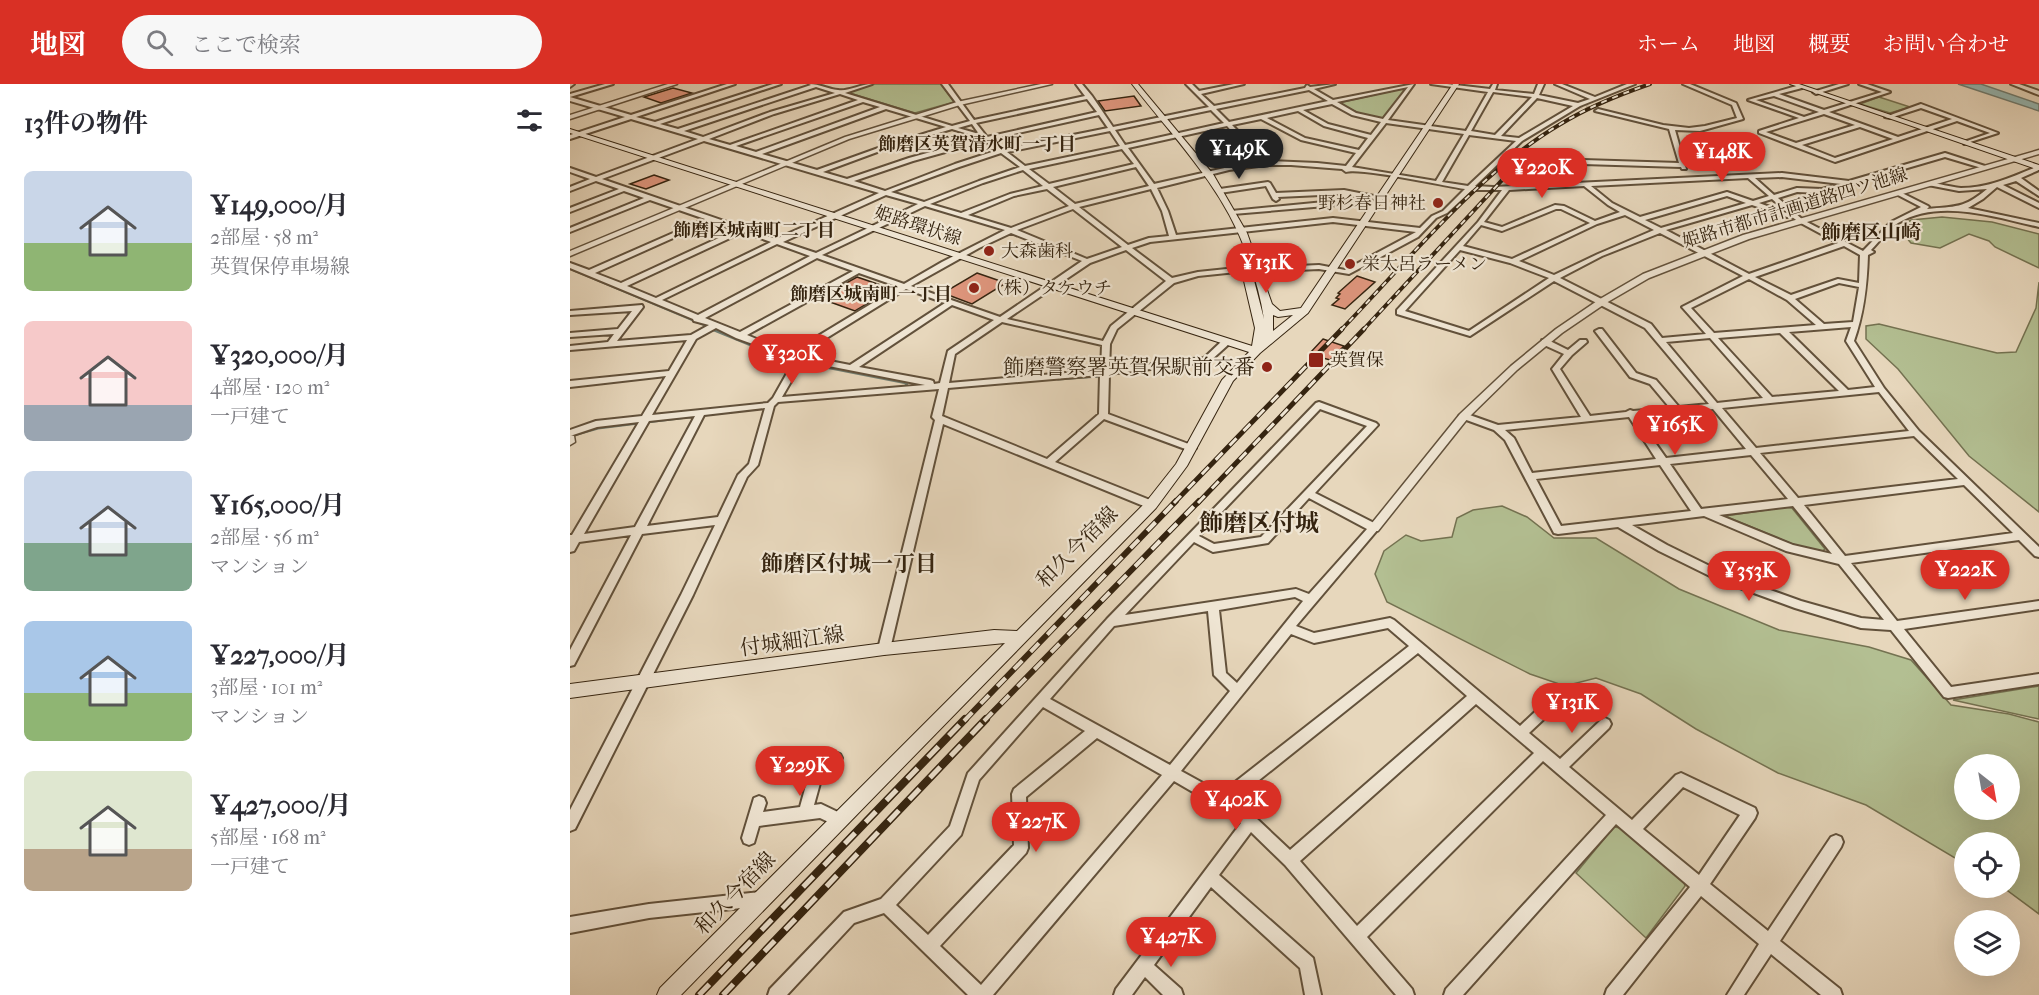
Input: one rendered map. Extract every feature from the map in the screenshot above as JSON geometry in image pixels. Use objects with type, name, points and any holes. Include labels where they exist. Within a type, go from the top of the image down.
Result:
[{"type":"main road","points":[[1135,84],[1209,174],[1233,212],[1239,230],[1237,234],[1266,305],[1269,334],[1261,348]]},
{"type":"main road","name":"和久今宿線","points":[[667,995],[1151,505],[1174,478],[1219,393],[1261,348],[1304,310],[1456,85]]},
{"type":"main road","points":[[1797,85],[2039,168]]},
{"type":"main road","name":"姫路環状線","points":[[575,132],[1226,342],[1261,348]]},
{"type":"main road","points":[[1251,269],[1261,348]]},
{"type":"main road","points":[[1266,305],[1273,312],[1281,314],[1304,310]]},
{"type":"main road","name":"付城細江線","points":[[570,691],[884,649],[994,636],[1019,637]]},
{"type":"street","points":[[570,97],[610,84]]},
{"type":"street","points":[[570,117],[674,84]]},
{"type":"street","points":[[570,137],[575,132],[631,117],[732,84]]},
{"type":"street","points":[[655,124],[778,84]]},
{"type":"street","points":[[679,130],[816,84],[984,137]]},
{"type":"street","points":[[570,189],[705,138],[868,84]]},
{"type":"street","points":[[945,84],[984,137],[1171,281]]},
{"type":"street","points":[[570,254],[847,138],[958,103],[1048,84]]},
{"type":"street","points":[[1079,84],[1153,187],[1165,211],[1173,236]]},
{"type":"street","points":[[1189,84],[1265,163]]},
{"type":"street","points":[[1197,93],[1241,84]]},
{"type":"street","points":[[1302,84],[1354,114],[1385,121],[1520,140]]},
{"type":"street","points":[[570,314],[637,308],[883,192],[956,164],[1002,151],[1332,84]]},
{"type":"street","points":[[1434,84],[1536,96],[1578,105]]},
{"type":"street","points":[[1438,183],[1470,132],[1495,84]]},
{"type":"street","points":[[1497,136],[1536,96],[1540,87],[1559,84],[1593,99]]},
{"type":"street","points":[[1048,463],[1103,415],[1106,344],[1114,328],[1171,281],[1198,274],[1251,269],[1297,267],[1346,272],[1416,236],[1420,230],[1445,212],[1520,140],[1578,105],[1632,84]]},
{"type":"street","points":[[1599,111],[1672,126],[1702,129],[1712,124],[1740,119],[1734,104],[1686,84]]},
{"type":"street","points":[[1694,87],[1706,84]]},
{"type":"street","points":[[1816,92],[1845,84]]},
{"type":"street","points":[[1862,84],[1887,92],[1761,132],[1835,160],[1958,119]]},
{"type":"street","points":[[2014,84],[2039,93]]},
{"type":"street","points":[[698,319],[921,203],[1024,168],[1412,85]]},
{"type":"street","points":[[1346,170],[1412,85]]},
{"type":"street","points":[[1797,85],[1752,100],[1803,118]]},
{"type":"street","points":[[1774,94],[1899,139]]},
{"type":"street","points":[[570,97],[600,108],[1011,230],[1087,261]]},
{"type":"street","points":[[818,172],[892,143],[949,126],[1090,97]]},
{"type":"street","points":[[731,146],[863,99]]},
{"type":"street","points":[[1888,117],[1922,105],[1995,133],[1966,143]]},
{"type":"street","points":[[758,154],[886,107]]},
{"type":"street","points":[[1298,110],[1326,125],[1373,137]]},
{"type":"street","points":[[849,181],[931,152],[984,137],[1101,113]]},
{"type":"street","points":[[1262,117],[1278,128],[1304,139],[1361,152]]},
{"type":"street","points":[[1797,145],[1860,125]]},
{"type":"street","points":[[1672,126],[1682,165],[1691,177]]},
{"type":"street","name":"姫路市都市計画道路四ツ池線","points":[[1374,528],[1464,416],[1514,368],[1545,342],[1603,301],[1646,276],[1704,252],[1800,221],[2039,152]]},
{"type":"street","points":[[1682,165],[1583,162],[1566,166],[1510,188],[1401,312],[1470,334],[1554,278],[1600,255],[1660,230],[1797,190],[1822,191],[1945,155],[1985,167]]},
{"type":"street","points":[[570,824],[575,805],[643,682],[743,475],[753,465],[773,402],[796,357],[959,256],[1011,230],[1075,207],[1209,174],[1265,163],[1306,164],[1469,188],[1782,175],[1849,183]]},
{"type":"street","points":[[962,215],[1012,195],[1046,185],[1138,165]]},
{"type":"street","points":[[1960,208],[1979,200],[1996,187],[2039,168]]},
{"type":"street","points":[[570,170],[999,319],[1106,344]]},
{"type":"street","points":[[1749,176],[1800,221]]},
{"type":"street","points":[[2018,178],[2039,194]]},
{"type":"street","points":[[1220,191],[1268,184],[1280,207]]},
{"type":"street","points":[[1586,184],[1610,204],[1791,298],[1821,325]]},
{"type":"street","points":[[1930,184],[1942,188],[1996,187],[2038,205]]},
{"type":"street","points":[[570,210],[624,189]]},
{"type":"street","points":[[1274,195],[1344,192],[1381,198]]},
{"type":"street","points":[[1233,212],[1349,202],[1344,192]]},
{"type":"street","points":[[1898,193],[1926,207],[1893,223],[1864,254],[1864,286],[1857,324],[1850,341],[1881,389],[1916,433],[2039,553]]},
{"type":"street","points":[[1640,219],[1727,194],[1800,221],[1864,254],[1873,251],[1896,227],[1914,215],[1933,209],[1960,208],[2039,225]]},
{"type":"street","points":[[570,230],[649,198]]},
{"type":"street","points":[[1480,223],[1502,229],[1555,207],[1562,207],[1595,223]]},
{"type":"street","points":[[1513,261],[1595,223],[1626,212]]},
{"type":"street","points":[[589,273],[710,219]]},
{"type":"street","points":[[884,649],[940,419],[938,417],[942,385],[951,353],[1087,261],[1126,248],[1173,236],[1333,220],[1420,230]]},
{"type":"street","points":[[621,286],[742,230]]},
{"type":"street","points":[[1769,399],[1686,307],[1750,276],[1843,244]]},
{"type":"street","points":[[1458,247],[1513,261],[1554,278],[1635,317],[1662,340],[1796,502],[1948,693],[2039,679]]},
{"type":"street","points":[[572,268],[796,357],[942,385]]},
{"type":"street","points":[[739,336],[859,270]]},
{"type":"street","points":[[1791,298],[1838,281],[1864,286]]},
{"type":"street","points":[[851,368],[952,302]]},
{"type":"street","points":[[610,345],[637,308]]},
{"type":"street","points":[[1662,340],[1821,325],[1857,324]]},
{"type":"street","points":[[570,348],[693,337],[714,326]]},
{"type":"street","points":[[1781,329],[1844,391]]},
{"type":"street","points":[[570,335],[619,331]]},
{"type":"street","points":[[1599,331],[1633,375],[1653,382],[1676,409]]},
{"type":"street","points":[[572,542],[693,337]]},
{"type":"street","points":[[570,433],[596,424],[701,413],[773,402],[1105,372],[1206,360],[1226,342]]},
{"type":"street","points":[[1545,342],[1569,353]]},
{"type":"street","points":[[1583,342],[1569,353],[1556,369],[1586,417]]},
{"type":"street","points":[[570,384],[672,373]]},
{"type":"street","points":[[1497,428],[1586,417],[1881,389]]},
{"type":"street","points":[[776,995],[849,917],[886,905],[956,830],[973,777],[1111,621],[1318,405],[1373,425],[1264,540],[1213,548],[1192,537]]},
{"type":"street","points":[[570,661],[701,413]]},
{"type":"street","points":[[1630,413],[1662,462],[1703,514],[1816,557],[1842,560],[2022,536]]},
{"type":"street","points":[[1103,415],[1191,448]]},
{"type":"street","points":[[1464,416],[1497,428],[1509,438],[1558,530],[1965,482]]},
{"type":"street","points":[[940,419],[1151,505]]},
{"type":"street","points":[[1531,476],[1916,433]]},
{"type":"street","points":[[886,905],[981,995],[1171,774],[1236,689],[1374,528],[1308,494]]},
{"type":"street","points":[[572,542],[723,520]]},
{"type":"street","points":[[1622,524],[1663,548],[1722,577],[1799,605],[1861,623],[1895,626],[2039,605]]},
{"type":"street","points":[[1111,621],[1296,593],[1311,600]]},
{"type":"street","points":[[1213,606],[1220,675],[1236,689]]},
{"type":"street","points":[[1288,628],[1314,638],[1390,623],[1700,886],[1834,995]]},
{"type":"street","points":[[1222,801],[1417,647]]},
{"type":"street","points":[[1290,860],[1476,696]]},
{"type":"street","points":[[1520,734],[1557,699]]},
{"type":"street","points":[[1041,700],[1222,801],[1250,822],[1290,860],[1406,995]]},
{"type":"street","points":[[1560,767],[1605,724]]},
{"type":"street","points":[[929,946],[1021,848],[1019,794],[1095,731]]},
{"type":"street","points":[[1356,937],[1544,753]]},
{"type":"street","points":[[801,762],[835,758]]},
{"type":"street","points":[[805,812],[819,760]]},
{"type":"street","points":[[1613,995],[1700,886],[1750,813],[1681,779],[1633,829]]},
{"type":"street","points":[[749,838],[759,803]]},
{"type":"street","points":[[754,820],[821,811],[838,820]]},
{"type":"street","points":[[1452,995],[1616,814]]},
{"type":"street","points":[[1122,995],[1250,822]]},
{"type":"street","points":[[1735,995],[1836,842]]},
{"type":"street","points":[[1209,876],[1307,964],[1313,995]]},
{"type":"street","points":[[570,925],[650,911],[762,898]]},
{"type":"street","points":[[1144,966],[1175,995]]},
{"type":"green space","points":[[875,84],[941,84],[954,102],[915,113],[846,92]]},
{"type":"green space","points":[[1405,90],[1383,118],[1365,116],[1338,103]]},
{"type":"green space","points":[[1879,97],[1910,107],[1890,113],[1860,104]]},
{"type":"green space","points":[[1942,217],[1992,222],[2039,234],[2039,268],[1995,247],[1989,241],[1969,234],[1940,248],[1911,243],[1898,228],[1911,220]]},
{"type":"green space","points":[[2039,282],[2039,512],[1969,456],[1898,369],[1866,339],[1866,326],[1879,324],[1997,353],[2016,352],[2036,308]]},
{"type":"green space","points":[[1502,506],[1527,517],[1554,538],[1596,538],[1679,589],[1779,630],[1869,647],[1911,660],[1951,705],[2009,714],[2039,722],[2039,914],[2017,898],[2020,898],[2020,832],[1954,832],[1954,857],[1866,805],[1778,773],[1696,729],[1641,694],[1596,678],[1565,686],[1530,674],[1387,602],[1375,574],[1384,551],[1406,535],[1421,541],[1452,537],[1457,518],[1473,510]]},
{"type":"green space","points":[[1792,508],[1825,549],[1821,552],[1795,545],[1725,516]]},
{"type":"green space","points":[[2039,686],[2039,719],[1953,700]]},
{"type":"green space","points":[[1614,827],[1622,828],[1683,878],[1685,886],[1646,938],[1576,873]]},
{"type":"water","points":[[1958,84],[1981,84],[2039,104],[2039,111]]},
{"type":"building","points":[[673,88],[692,93],[661,103],[644,97]]},
{"type":"building","points":[[1134,96],[1141,106],[1105,111],[1098,101]]},
{"type":"building","points":[[654,175],[669,180],[646,189],[630,184]]},
{"type":"building","name":"（株）タケウチ","points":[[977,273],[1006,283],[972,304],[943,293]]},
{"type":"building","points":[[1357,276],[1375,282],[1345,309],[1332,305],[1339,299],[1336,298],[1340,294],[1338,293]]},
{"type":"building","points":[[857,277],[892,289],[855,311],[819,298]]},
{"type":"building","points":[[1323,339],[1344,346],[1330,360],[1309,354]]},
{"type":"waterway","points":[[570,269],[716,330]]},
{"type":"waterway","points":[[712,329],[785,359],[907,383],[904,390]]},
{"type":"waterway","points":[[1149,364],[1196,358]]},
{"type":"waterway","points":[[1058,379],[1099,376]]},
{"type":"waterway","points":[[570,436],[598,428],[752,409]]},
{"type":"tunnel","points":[[1578,105],[1598,111]]},
{"type":"railway","points":[[1341,330],[1444,220],[1500,167],[1570,119],[1603,102],[1650,84]]},
{"type":"railway","points":[[1363,330],[1530,150]]},
{"type":"railway","points":[[1174,503],[1342,329]]},
{"type":"railway","points":[[1198,503],[1364,329]]},
{"type":"railway","points":[[964,721],[1176,501]]},
{"type":"railway","points":[[984,721],[1199,501]]},
{"type":"railway","points":[[699,995],[965,719]]},
{"type":"railway","points":[[723,995],[986,719]]},
{"type":"place","name":"野杉春日神社","points":[[1438,203]]},
{"type":"place","name":"大森歯科","points":[[989,251]]},
{"type":"place","name":"栄太呂ラーメン","points":[[1350,264]]},
{"type":"place","name":"（株）タケウチ","points":[[974,288]]},
{"type":"place","name":"英賀保","points":[[1316,360]]},
{"type":"place","name":"飾磨警察署英賀保駅前交番","points":[[1267,367]]},
{"type":"district","name":"飾磨区英賀清水町一丁目","points":[[977,144]]},
{"type":"district","name":"飾磨区城南町二丁目","points":[[754,230]]},
{"type":"district","name":"飾磨区山崎","points":[[1871,232]]},
{"type":"district","name":"飾磨区城南町一丁目","points":[[871,294]]},
{"type":"district","name":"飾磨区付城","points":[[1259,523]]},
{"type":"district","name":"飾磨区付城一丁目","points":[[849,564]]}]
